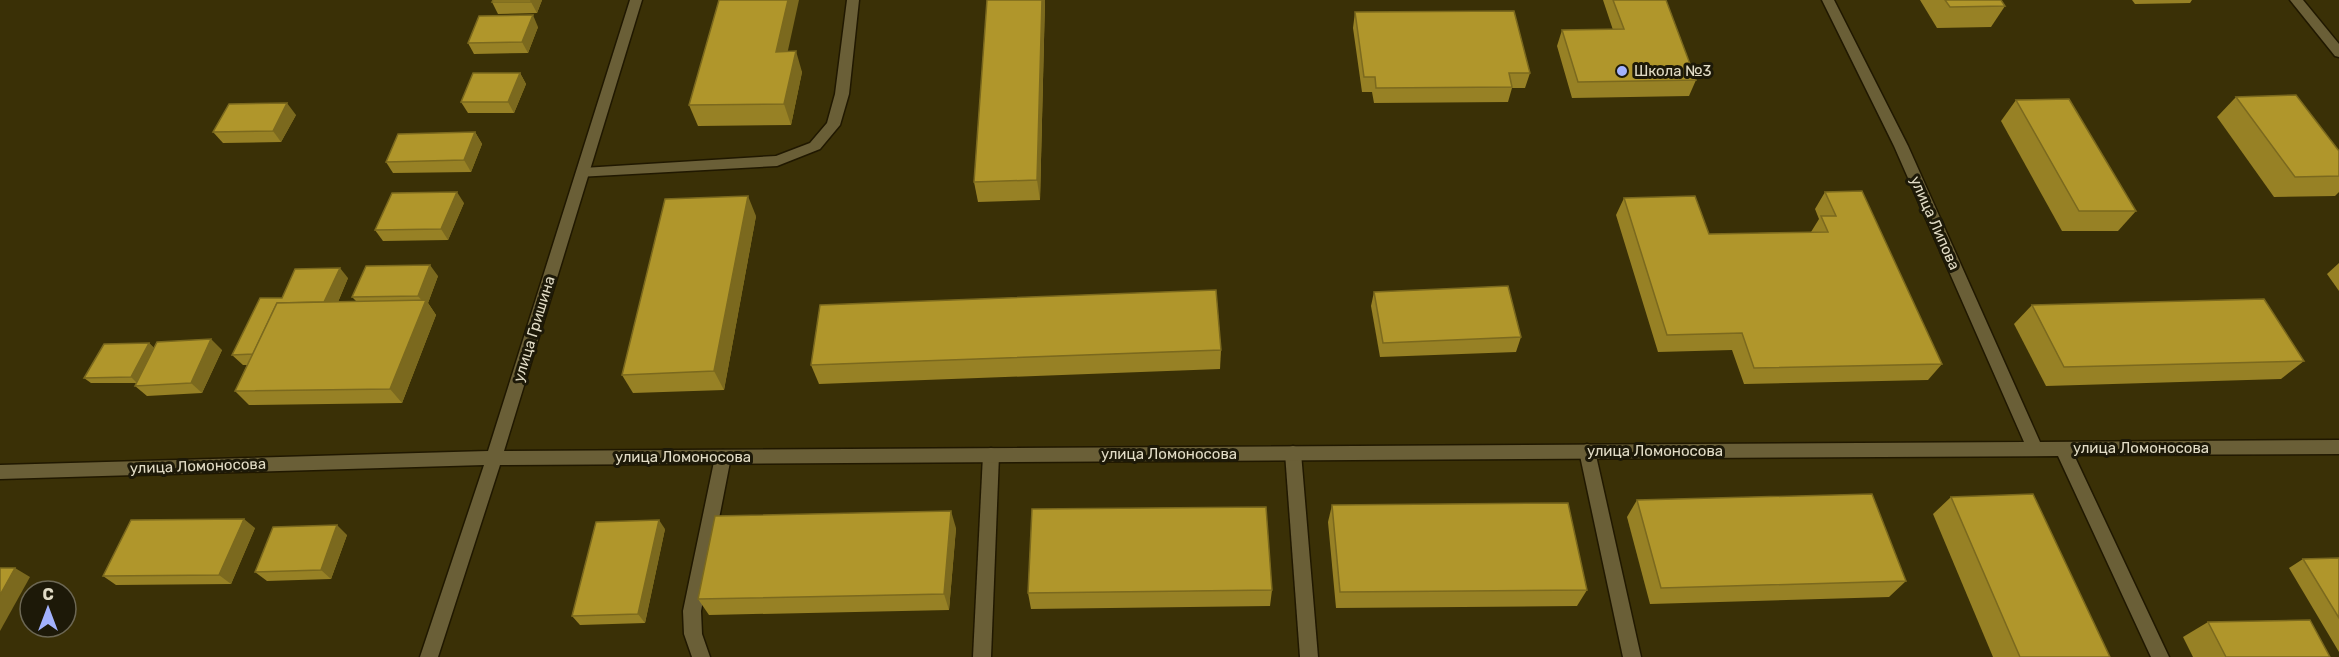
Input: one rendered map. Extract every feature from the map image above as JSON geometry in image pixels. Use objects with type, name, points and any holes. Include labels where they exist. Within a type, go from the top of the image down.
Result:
[{"type":"street","name":"улица Гришина","points":[[429,657],[494,458],[636,0]]},
{"type":"street","points":[[582,173],[777,161],[815,146],[833,125],[842,94],[853,0]]},
{"type":"street","name":"улица Липова","points":[[1828,0],[1901,146],[2035,449]]},
{"type":"street","points":[[2296,0],[2339,53]]},
{"type":"street","name":"улица Ломоносова","points":[[0,472],[494,458],[2339,447]]},
{"type":"street","points":[[2062,448],[2160,657]]},
{"type":"street","points":[[1587,451],[1632,657]]},
{"type":"street","points":[[1293,453],[1309,657]]},
{"type":"street","points":[[982,657],[991,455]]},
{"type":"street","points":[[701,657],[693,634],[692,611],[723,457]]},
{"type":"building","points":[[493,0],[531,0],[531,2],[492,2]]},
{"type":"building","points":[[719,0],[788,0],[776,52],[796,51],[784,104],[689,105]]},
{"type":"building","points":[[987,0],[1042,0],[1037,180],[974,182]]},
{"type":"building","name":"Школа №3","points":[[1613,0],[1666,0],[1696,80],[1578,82],[1562,30],[1624,29]]},
{"type":"building","points":[[1945,0],[2001,0],[2005,6],[1950,7]]},
{"type":"building","points":[[1514,11],[1530,73],[1509,73],[1512,87],[1376,88],[1375,77],[1364,77],[1355,12]]},
{"type":"building","points":[[533,15],[522,42],[468,43],[479,16]]},
{"type":"building","points":[[473,73],[520,73],[508,102],[461,102]]},
{"type":"building","points":[[2296,95],[2339,151],[2339,176],[2295,177],[2236,97]]},
{"type":"building","points":[[2069,99],[2136,211],[2079,211],[2016,100]]},
{"type":"building","points":[[287,103],[273,131],[213,132],[229,104]]},
{"type":"building","points":[[475,132],[464,160],[386,162],[398,134]]},
{"type":"building","points":[[1862,191],[1942,364],[1754,368],[1742,333],[1667,335],[1624,198],[1695,196],[1709,234],[1828,232],[1821,216],[1836,216],[1825,192]]},
{"type":"building","points":[[457,192],[441,229],[375,230],[392,193]]},
{"type":"building","points":[[748,196],[714,371],[622,375],[665,199]]},
{"type":"building","points":[[430,265],[418,296],[352,297],[366,266]]},
{"type":"building","points":[[340,268],[324,302],[277,303],[253,354],[232,355],[260,298],[282,298],[295,269]]},
{"type":"building","points":[[1508,286],[1521,337],[1383,343],[1374,292]]},
{"type":"building","points":[[1216,290],[1221,350],[811,365],[820,305]]},
{"type":"building","points":[[2264,299],[2304,361],[2064,367],[2032,305]]},
{"type":"building","points":[[426,300],[390,389],[235,391],[277,303]]},
{"type":"building","points":[[211,339],[191,383],[135,386],[157,342]]},
{"type":"building","points":[[149,343],[131,377],[84,378],[104,344]]},
{"type":"building","points":[[1872,494],[1906,581],[1661,588],[1637,500]]},
{"type":"building","points":[[2033,494],[2110,657],[2020,657],[1951,497]]},
{"type":"building","points":[[1568,503],[1587,590],[1340,592],[1332,505]]},
{"type":"building","points":[[1266,507],[1272,590],[1028,593],[1032,509]]},
{"type":"building","points":[[951,511],[944,594],[698,599],[715,516]]},
{"type":"building","points":[[244,519],[219,575],[103,576],[131,520]]},
{"type":"building","points":[[659,520],[638,614],[572,616],[596,522]]},
{"type":"building","points":[[337,525],[321,570],[255,572],[273,527]]},
{"type":"building","points":[[2339,558],[2339,618],[2303,559]]},
{"type":"building","points":[[0,568],[15,568],[0,595]]},
{"type":"building","points":[[2310,620],[2330,657],[2226,657],[2208,622]]},
{"type":"place","name":"Школа №3","points":[[1622,71]]}]
